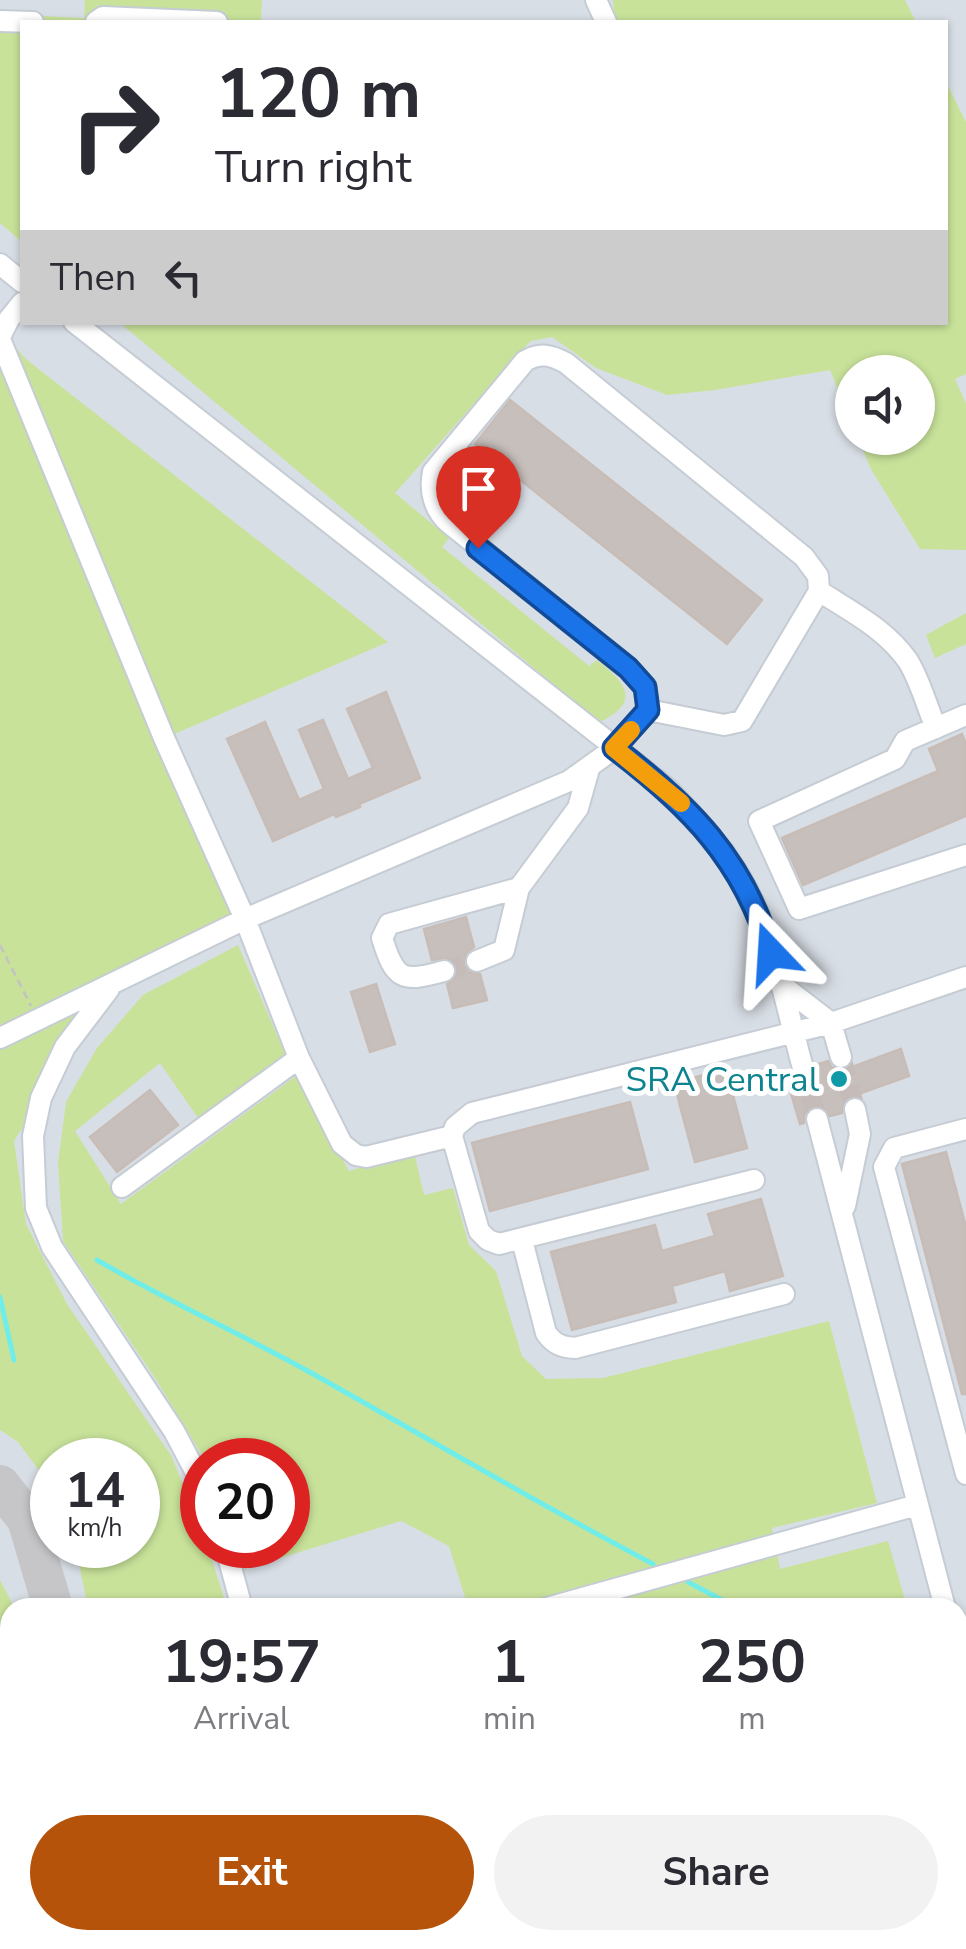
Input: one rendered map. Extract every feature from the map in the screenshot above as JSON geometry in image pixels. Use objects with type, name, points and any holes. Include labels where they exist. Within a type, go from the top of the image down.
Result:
[{"type":"lane","points":[[99,20],[171,20]]},
{"type":"lane","points":[[0,264],[20,280]]},
{"type":"lane","points":[[20,306],[8,319],[0,338],[164,738],[245,918],[299,1058],[342,1144],[356,1155],[366,1157],[452,1136]]},
{"type":"lane","points":[[78,325],[668,789],[709,833],[739,874],[762,923],[803,1068]]},
{"type":"lane","points":[[0,1038],[245,918],[569,781],[614,748],[648,710],[645,687],[628,668],[449,524],[436,506],[431,483],[434,472],[525,361],[546,354],[566,363],[804,557],[818,576],[818,591],[742,720],[724,725],[648,710]]},
{"type":"lane","points":[[818,591],[876,628],[896,646],[910,663],[936,728]]},
{"type":"lane","points":[[966,716],[905,741],[895,759],[759,821],[799,909],[966,856]]},
{"type":"lane","points":[[477,961],[504,950],[519,888],[578,808],[588,768]]},
{"type":"lane","points":[[444,971],[416,978],[398,974],[390,966],[382,938],[389,924],[519,888]]},
{"type":"lane","points":[[754,1180],[499,1244],[479,1231],[452,1136],[455,1127],[472,1113],[831,1022],[966,978]]},
{"type":"lane","points":[[779,983],[831,1022],[841,1058]]},
{"type":"lane","points":[[113,984],[64,1047],[41,1098],[33,1136],[36,1208],[52,1248],[180,1442]]},
{"type":"lane","points":[[122,1188],[299,1058]]},
{"type":"lane","points":[[844,1213],[860,1134],[856,1109]]},
{"type":"lane","points":[[817,1119],[942,1598]]},
{"type":"lane","points":[[966,1130],[894,1148],[884,1167],[966,1474]]},
{"type":"lane","points":[[522,1240],[546,1333],[562,1347],[574,1348],[784,1294]]},
{"type":"lane","points":[[583,1598],[917,1505]]},
{"type":"lane","points":[[231,1568],[239,1598]]},
{"type":"path","points":[[0,945],[38,1020]]},
{"type":"shaded area","points":[[0,0],[966,0],[966,1598],[0,1598]]},
{"type":"green space","points":[[85,0],[262,0],[261,20],[20,20],[20,240],[0,223],[0,14],[84,18]]},
{"type":"green space","points":[[613,0],[905,0],[915,20],[615,20]]},
{"type":"green space","points":[[948,86],[966,122],[966,374],[955,379],[966,404],[966,550],[920,549],[865,455],[935,455],[935,355],[835,355],[835,382],[830,370],[667,395],[596,368],[552,337],[531,341],[395,493],[449,538],[442,547],[589,666],[597,660],[614,675],[625,690],[625,698],[615,713],[602,721],[122,325],[948,325]]},
{"type":"green space","points":[[0,331],[27,360],[388,642],[165,738],[245,919],[113,984],[14,1141],[26,1224],[67,1304],[159,1438],[30,1438],[30,1458],[18,1442],[0,1430]]},
{"type":"green space","points":[[966,613],[966,644],[935,658],[926,635]]},
{"type":"green space","points":[[238,945],[286,1056],[200,1121],[160,1063],[75,1131],[121,1204],[296,1076],[349,1171],[414,1152],[424,1195],[453,1188],[469,1245],[496,1271],[522,1356],[546,1379],[603,1378],[829,1321],[877,1503],[772,1528],[780,1569],[888,1541],[904,1598],[465,1598],[449,1546],[401,1521],[310,1549],[310,1438],[192,1438],[63,1241],[58,1163],[66,1102],[97,1048],[143,995]]},
{"type":"green space","points":[[160,1440],[180,1478],[180,1568],[214,1568],[224,1598],[86,1598],[80,1568],[160,1568]]},
{"type":"green space","points":[[0,1580],[9,1598],[0,1598]]},
{"type":"building","points":[[510,400],[762,600],[727,644],[475,444]]},
{"type":"building","points":[[386,692],[420,778],[359,804],[360,807],[273,841],[227,739],[265,722],[299,800],[324,789],[299,730],[323,720],[348,779],[373,768],[347,709]]},
{"type":"building","points":[[962,734],[966,744],[966,816],[803,885],[782,838],[938,771],[929,749]]},
{"type":"building","points":[[466,917],[474,947],[466,953],[464,965],[469,972],[480,974],[487,1000],[453,1008],[447,984],[457,976],[457,967],[447,958],[432,960],[424,929]]},
{"type":"building","points":[[376,984],[395,1044],[370,1052],[351,992]]},
{"type":"building","points":[[901,1049],[909,1076],[847,1098],[842,1113],[830,1116],[822,1106],[813,1106],[800,1124],[785,1073],[806,1081],[813,1077],[819,1064],[828,1061],[832,1068],[844,1070]]},
{"type":"building","points":[[726,1069],[747,1148],[695,1162],[674,1083]]},
{"type":"building","points":[[150,1090],[178,1125],[117,1172],[90,1137]]},
{"type":"building","points":[[630,1102],[648,1169],[490,1211],[472,1143]]},
{"type":"building","points":[[946,1152],[966,1227],[966,1394],[962,1394],[902,1164]]},
{"type":"building","points":[[761,1199],[783,1276],[730,1291],[725,1271],[672,1286],[676,1302],[572,1330],[551,1252],[655,1225],[662,1251],[715,1236],[708,1214]]},
{"type":"waterway","points":[[97,1260],[306,1370],[653,1564]]},
{"type":"waterway","points":[[0,1297],[14,1360]]},
{"type":"waterway","points":[[688,1582],[718,1598]]},
{"type":"taxiway","points":[[0,1485],[27,1519],[50,1598]]},
{"type":"tunnel","points":[[444,971],[477,961]]},
{"type":"tunnel","points":[[841,1057],[855,1109]]},
{"type":"tunnel","points":[[803,1068],[817,1119]]},
{"type":"slow traffic","points":[[631,730],[614,748],[681,803]]},
{"type":"place","name":"SRA Central","points":[[839,1079]]},
{"type":"route","points":[[478,548],[628,668],[645,687],[648,710],[614,748],[668,789],[709,833],[739,874],[771,953]]}]
